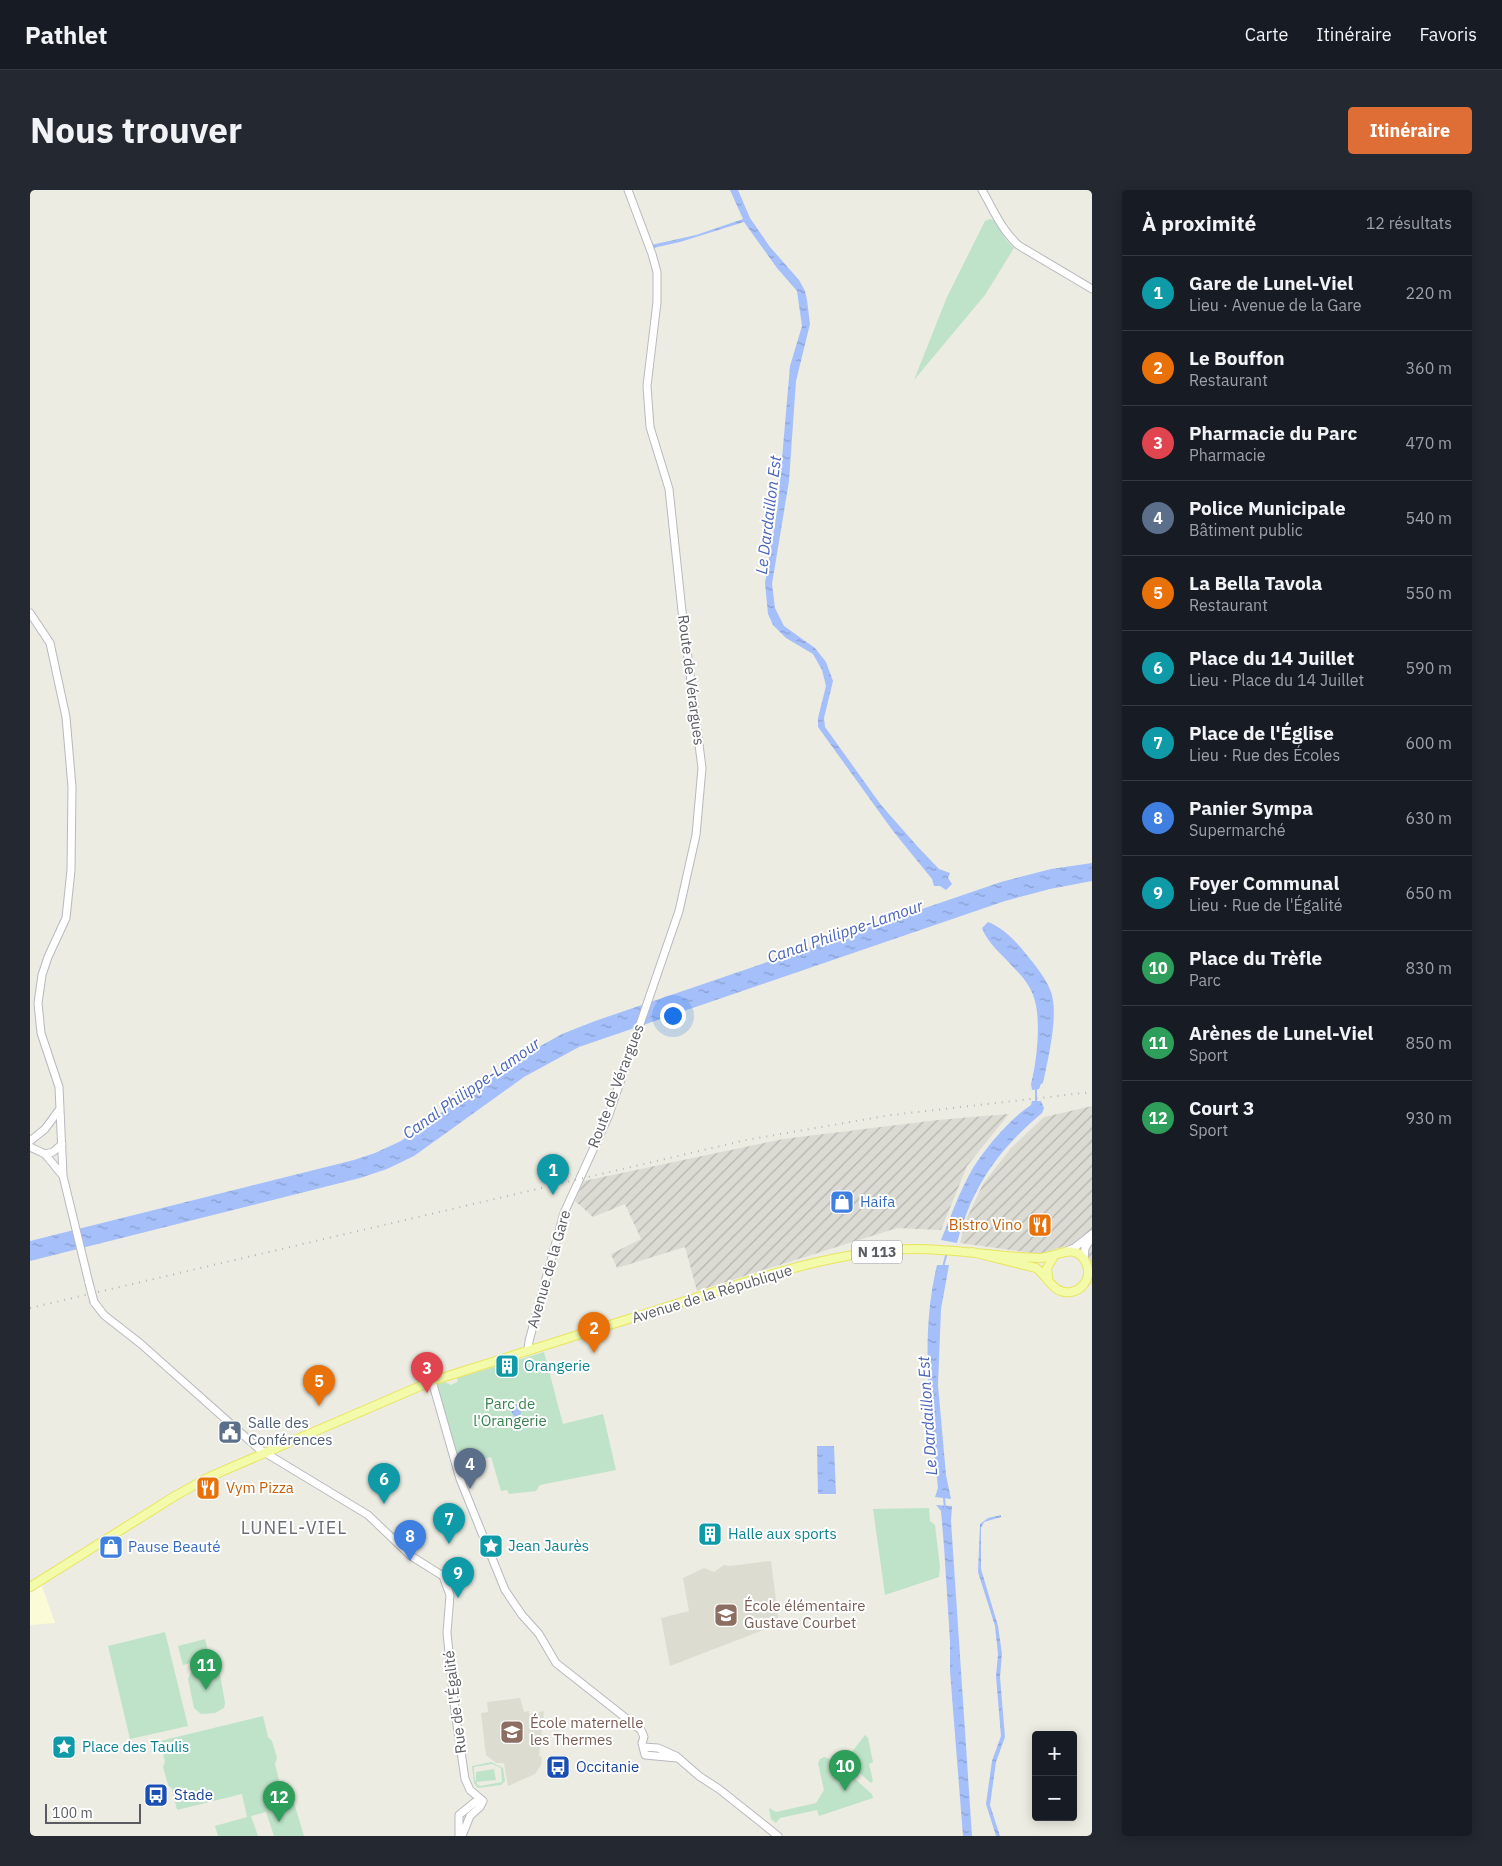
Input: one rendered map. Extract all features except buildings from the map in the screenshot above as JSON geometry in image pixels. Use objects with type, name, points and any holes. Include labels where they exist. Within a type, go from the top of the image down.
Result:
[{"type":"main road","name":"Avenue de la République","points":[[30,1587],[182,1492],[234,1465],[432,1381],[754,1279],[819,1263],[870,1252],[897,1250],[936,1249],[972,1252]]},
{"type":"main road","points":[[1081,1288],[1088,1275],[1088,1264],[1074,1252],[1067,1251],[1054,1256],[1047,1268],[1048,1280],[1051,1285],[1060,1291],[1072,1292],[1081,1288],[1092,1283]]},
{"type":"main road","name":"N 113","points":[[972,1252],[1038,1258],[1054,1256]]},
{"type":"main road","name":"N 113","points":[[972,1252],[1036,1268],[1043,1272],[1048,1280]]},
{"type":"street","name":"Route de Vérargues","points":[[588,1161],[608,1118],[679,911],[696,835],[702,768],[669,489],[650,426],[647,386],[657,302],[657,272],[628,190]]},
{"type":"street","points":[[982,190],[992,212],[1008,236],[1018,245],[1092,289]]},
{"type":"street","points":[[30,613],[50,643],[66,717],[72,787],[71,870],[66,918],[42,974],[38,1003],[41,1033],[58,1080],[63,1176],[94,1302],[104,1315],[141,1344],[264,1453]]},
{"type":"street","points":[[60,1110],[45,1129],[33,1139],[34,1149],[45,1154],[63,1176]]},
{"type":"street","points":[[45,1154],[54,1152],[62,1144]]},
{"type":"street","name":"Avenue de la Gare","points":[[528,1351],[529,1341],[564,1213],[588,1161]]},
{"type":"street","points":[[1067,1251],[1092,1235]]},
{"type":"street","points":[[1088,1264],[1085,1248],[1092,1235]]},
{"type":"street","points":[[432,1381],[460,1479],[505,1590],[539,1634],[553,1660],[641,1730],[644,1737],[643,1747],[645,1755],[677,1758]]},
{"type":"street","name":"Rue de l'Égalité","points":[[264,1453],[372,1518],[420,1563],[440,1574],[445,1580],[450,1595],[447,1633],[455,1711],[467,1786],[483,1801],[480,1807],[467,1816]]},
{"type":"street","points":[[643,1747],[664,1750],[676,1756],[691,1769],[784,1836]]},
{"type":"street","points":[[461,1836],[458,1823],[459,1815],[467,1816]]},
{"type":"street","points":[[458,1823],[467,1816]]},
{"type":"street","points":[[461,1836],[467,1816]]},
{"type":"street","points":[[756,1816],[778,1836]]},
{"type":"shaded area","points":[[1092,1106],[1092,1264],[1087,1254],[1068,1245],[1040,1254],[960,1243],[966,1220],[983,1184],[1011,1148],[1044,1117]]},
{"type":"shaded area","points":[[1009,1114],[967,1166],[941,1230],[897,1228],[697,1291],[685,1247],[617,1268],[611,1254],[641,1239],[625,1204],[593,1217],[575,1201],[584,1181],[783,1139],[938,1120]]},
{"type":"shaded area","name":"École élémentaire Gustave Courbet","points":[[771,1561],[779,1624],[670,1666],[661,1618],[689,1611],[683,1578],[704,1568],[714,1572],[724,1565],[730,1566]]},
{"type":"shaded area","points":[[42,1586],[55,1623],[30,1625],[30,1593]]},
{"type":"shaded area","name":"École maternelle les Thermes","points":[[520,1698],[524,1712],[529,1711],[529,1715],[544,1711],[539,1756],[542,1757],[541,1765],[535,1774],[508,1786],[504,1763],[496,1763],[486,1755],[481,1713],[488,1712],[487,1702]]},
{"type":"green space","points":[[994,220],[1007,241],[1014,248],[985,295],[914,380],[947,297],[985,221]]},
{"type":"green space","name":"Parc de l'Orangerie","points":[[544,1352],[563,1424],[603,1414],[616,1470],[540,1485],[536,1491],[509,1494],[507,1490],[501,1491],[491,1457],[460,1465],[436,1385],[445,1382],[451,1385],[457,1382],[458,1378]]},
{"type":"green space","points":[[929,1508],[930,1521],[935,1525],[940,1567],[939,1577],[885,1595],[873,1509]]},
{"type":"green space","points":[[165,1632],[188,1726],[130,1739],[108,1646]]},
{"type":"green space","points":[[205,1639],[210,1658],[183,1665],[178,1646]]},
{"type":"green space","points":[[205,1664],[209,1664],[210,1670],[213,1672],[216,1670],[220,1674],[225,1703],[224,1708],[215,1713],[201,1714],[194,1708],[188,1679],[191,1672]]},
{"type":"green space","points":[[263,1716],[268,1737],[272,1741],[277,1758],[275,1764],[280,1784],[288,1783],[304,1836],[274,1836],[266,1812],[251,1816],[258,1836],[218,1836],[215,1826],[247,1817],[242,1794],[177,1810],[172,1789],[168,1785],[163,1767],[165,1762],[160,1741]]},
{"type":"green space","points":[[865,1735],[868,1738],[873,1762],[869,1764],[873,1781],[871,1783],[847,1762],[848,1757]]},
{"type":"green space","points":[[824,1757],[848,1773],[872,1794],[873,1798],[819,1816],[817,1810],[780,1818],[776,1823],[771,1819],[769,1808],[776,1812],[816,1803],[824,1790],[818,1763]]},
{"type":"green space","points":[[491,1762],[503,1768],[505,1781],[501,1785],[478,1788],[474,1783],[472,1766]],"holes":[[[492,1764],[501,1768],[502,1782],[480,1786],[477,1783],[474,1767]]]},
{"type":"green space","points":[[494,1769],[496,1780],[476,1782],[476,1772]]},
{"type":"water","points":[[730,190],[738,190],[750,218],[770,247],[799,280],[805,291],[810,324],[796,381],[789,481],[772,584],[775,608],[784,626],[815,648],[826,662],[833,681],[824,718],[825,727],[881,805],[939,869],[950,873],[948,878],[952,884],[946,890],[940,886],[934,886],[932,879],[893,831],[818,727],[818,718],[826,686],[822,670],[813,654],[786,638],[773,625],[768,614],[765,583],[778,505],[790,366],[802,326],[797,291],[777,268],[744,222],[680,242],[653,248],[651,245],[696,235],[743,219]]},
{"type":"water","points":[[1092,863],[1092,881],[1050,889],[1005,901],[579,1047],[524,1077],[414,1156],[387,1169],[360,1178],[30,1261],[30,1241],[354,1160],[375,1153],[401,1141],[519,1058],[562,1034],[595,1021],[1001,882],[1051,869]]},
{"type":"water","points":[[988,922],[1004,931],[1018,944],[1040,972],[1051,992],[1054,1013],[1052,1037],[1043,1083],[1039,1089],[1032,1090],[1031,1084],[1037,1052],[1038,1027],[1036,1004],[1022,976],[996,949],[985,934],[982,928]]},
{"type":"water","points":[[1032,1101],[1041,1101],[1044,1108],[1042,1113],[1012,1141],[989,1171],[970,1204],[957,1243],[941,1240],[973,1168],[999,1134],[1031,1105]]},
{"type":"water","points":[[937,1265],[949,1265],[941,1309],[938,1385],[946,1475],[951,1499],[935,1497],[938,1488],[928,1376],[928,1348],[932,1293]]},
{"type":"water","points":[[514,1404],[518,1405],[521,1411],[518,1419],[512,1413]]},
{"type":"water","points":[[817,1446],[834,1446],[836,1494],[818,1494]]},
{"type":"water","points":[[936,1505],[952,1506],[951,1521],[972,1836],[963,1836],[950,1671],[944,1546],[941,1511]]},
{"type":"water","points":[[1001,1515],[1001,1517],[984,1522],[981,1528],[981,1569],[998,1626],[1002,1654],[1000,1677],[1005,1737],[996,1762],[990,1805],[1000,1836],[996,1836],[986,1804],[992,1761],[1001,1736],[996,1676],[998,1654],[995,1626],[978,1572],[980,1524],[988,1518]]},
{"type":"waterway","name":"Le Dardaillon Est","points":[[1036,1088],[1036,1103]]},
{"type":"waterway","name":"Le Dardaillon Est","points":[[943,1267],[947,1252]]},
{"type":"waterway","name":"Le Dardaillon Est","points":[[944,1498],[945,1508]]},
{"type":"railway","points":[[30,1308],[746,1140],[891,1115],[1092,1092]]},
{"type":"place","name":"Gare de Lunel-Viel","points":[[553,1195]]},
{"type":"place","name":"Haifa","points":[[842,1202]]},
{"type":"place","name":"Bistro Vino","points":[[1040,1225]]},
{"type":"place","name":"Le Bouffon","points":[[594,1353]]},
{"type":"place","name":"Orangerie","points":[[507,1366]]},
{"type":"place","name":"Pharmacie du Parc","points":[[427,1393]]},
{"type":"place","name":"La Bella Tavola","points":[[319,1406]]},
{"type":"place","name":"Salle des Conférences","points":[[230,1432]]},
{"type":"place","name":"Vym Pizza","points":[[208,1488]]},
{"type":"place","name":"Police Municipale","points":[[470,1489]]},
{"type":"place","name":"Place du 14 Juillet","points":[[384,1504]]},
{"type":"place","name":"Halle aux sports","points":[[710,1534]]},
{"type":"place","name":"Place de l'Église","points":[[449,1544]]},
{"type":"place","name":"Jean Jaurès","points":[[491,1546]]},
{"type":"place","name":"Pause Beauté","points":[[111,1547]]},
{"type":"place","name":"Panier Sympa","points":[[410,1561]]},
{"type":"place","name":"Foyer Communal","points":[[458,1598]]},
{"type":"place","name":"École élémentaire Gustave Courbet","points":[[726,1615]]},
{"type":"place","name":"Arènes de Lunel-Viel","points":[[206,1690]]},
{"type":"place","name":"École maternelle les Thermes","points":[[512,1732]]},
{"type":"place","name":"Place des Taulis","points":[[64,1747]]},
{"type":"place","name":"Occitanie","points":[[558,1767]]},
{"type":"place","name":"Place du Trèfle","points":[[845,1791]]},
{"type":"place","name":"Stade","points":[[156,1795]]},
{"type":"place","name":"Court 3","points":[[279,1822]]},
{"type":"district","name":"LUNEL-VIEL","points":[[294,1528]]},
{"type":"water label","name":"Canal Philippe-Lamour","points":[[845,931]]},
{"type":"water label","name":"Canal Philippe-Lamour","points":[[471,1088]]}]
